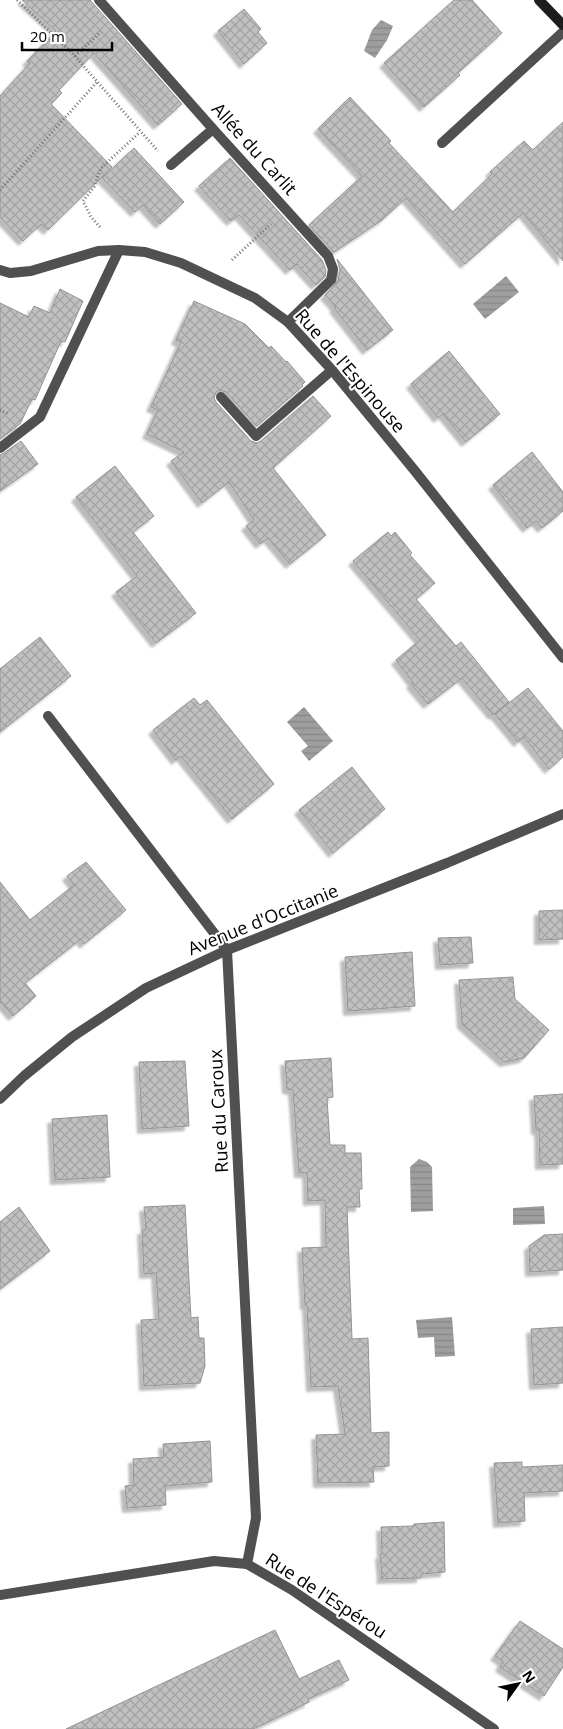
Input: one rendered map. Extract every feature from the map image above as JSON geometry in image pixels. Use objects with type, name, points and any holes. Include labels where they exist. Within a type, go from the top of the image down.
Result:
[{"type":"main road","points":[[539,0],[563,25]]},
{"type":"street","name":"Allée du Carlit","points":[[99,0],[330,259],[333,272],[331,280],[288,322]]},
{"type":"street","points":[[442,143],[563,32]]},
{"type":"street","points":[[171,165],[213,129]]},
{"type":"street","points":[[0,448],[40,417],[119,250]]},
{"type":"street","name":"Rue de l'Espinouse","points":[[0,270],[10,273],[31,270],[98,251],[145,252],[181,263],[255,298],[288,322],[332,370],[422,479],[563,658]]},
{"type":"street","points":[[221,397],[256,436],[332,370]]},
{"type":"street","points":[[48,716],[227,950]]},
{"type":"street","name":"Avenue d'Occitanie","points":[[0,1099],[24,1076],[72,1037],[138,993],[227,950],[448,863],[563,814]]},
{"type":"street","name":"Rue du Caroux","points":[[227,950],[256,1518],[247,1564]]},
{"type":"street","name":"Rue de l'Espérou","points":[[0,1594],[214,1561],[247,1564],[292,1590],[494,1729]]},
{"type":"path","points":[[14,1],[75,56],[171,165]]},
{"type":"path","points":[[75,56],[117,19]]},
{"type":"path","points":[[0,190],[97,82]]},
{"type":"path","points":[[100,227],[83,201],[94,187],[101,168],[140,132]]},
{"type":"path","points":[[232,260],[256,238]]},
{"type":"shaded area","points":[[381,20],[393,26],[387,40],[375,58],[364,51],[372,30]]},
{"type":"shaded area","points":[[506,276],[519,292],[485,319],[473,304]]},
{"type":"shaded area","points":[[304,707],[333,741],[309,761],[301,751],[308,746],[287,722]]},
{"type":"shaded area","points":[[419,1159],[427,1162],[432,1167],[433,1211],[411,1212],[410,1167]]},
{"type":"shaded area","points":[[544,1206],[545,1224],[513,1225],[513,1208]]},
{"type":"shaded area","points":[[452,1317],[455,1356],[435,1357],[434,1337],[418,1338],[416,1320]]},
{"type":"building","points":[[22,0],[90,0],[182,104],[158,125],[94,53],[59,90],[62,93],[51,104],[112,167],[48,230],[41,224],[23,241],[0,217],[0,96],[30,63],[27,61],[56,31]]},
{"type":"building","points":[[454,0],[472,0],[502,33],[458,73],[460,75],[424,107],[384,63]]},
{"type":"building","points":[[244,9],[261,29],[258,32],[267,43],[244,64],[218,31]]},
{"type":"building","points":[[350,97],[391,141],[389,143],[453,212],[492,174],[490,172],[524,141],[533,150],[563,122],[563,261],[523,213],[465,264],[406,198],[382,220],[334,252],[309,225],[362,176],[318,129]]},
{"type":"building","points":[[134,148],[184,202],[160,224],[143,205],[135,212],[102,178]]},
{"type":"building","points":[[230,158],[322,260],[326,270],[325,277],[316,285],[297,264],[290,270],[239,215],[231,221],[199,186]]},
{"type":"building","points":[[337,259],[393,330],[367,350],[325,295],[338,281],[340,270]]},
{"type":"building","points":[[60,289],[83,301],[65,342],[61,341],[35,400],[32,399],[20,424],[0,439],[0,303],[29,317],[34,306],[50,313]]},
{"type":"building","points":[[194,301],[245,324],[269,348],[271,346],[287,361],[305,382],[303,386],[257,426],[226,392],[220,390],[216,392],[214,398],[216,402],[251,441],[257,443],[261,441],[313,396],[331,416],[273,468],[326,535],[290,564],[268,538],[260,544],[246,526],[254,520],[229,482],[202,503],[171,461],[184,452],[147,434],[158,410],[151,407],[181,342],[176,340]]},
{"type":"building","points":[[449,351],[500,414],[466,442],[443,414],[438,418],[411,384]]},
{"type":"building","points":[[21,441],[38,464],[0,491],[0,455]]},
{"type":"building","points":[[532,452],[563,492],[563,511],[542,528],[536,521],[527,528],[493,485]]},
{"type":"building","points":[[115,466],[154,516],[133,532],[196,613],[156,643],[116,592],[137,576],[76,497]]},
{"type":"building","points":[[388,532],[391,536],[395,532],[412,553],[410,555],[435,583],[416,599],[456,646],[461,642],[509,702],[493,715],[462,678],[428,704],[411,684],[413,682],[396,660],[420,640],[353,561]]},
{"type":"building","points":[[40,637],[71,676],[0,732],[0,669]]},
{"type":"building","points":[[528,688],[563,731],[563,757],[549,769],[524,737],[518,742],[495,714]]},
{"type":"building","points":[[194,698],[200,705],[207,700],[274,784],[232,819],[181,756],[176,760],[153,730]]},
{"type":"building","points":[[352,767],[385,809],[333,853],[299,810]]},
{"type":"building","points":[[86,862],[126,910],[84,944],[81,939],[25,983],[36,996],[13,1016],[0,1003],[0,882],[30,920],[74,885],[67,876]]},
{"type":"building","points":[[563,910],[563,939],[539,940],[539,911]]},
{"type":"building","points":[[471,937],[473,963],[440,965],[438,938]]},
{"type":"building","points":[[412,952],[415,1006],[348,1011],[345,957]]},
{"type":"building","points":[[513,977],[515,999],[549,1030],[524,1058],[504,1062],[462,1024],[459,980]]},
{"type":"building","points":[[331,1058],[333,1097],[327,1098],[330,1145],[345,1145],[345,1153],[361,1153],[362,1189],[359,1189],[360,1207],[347,1207],[352,1339],[368,1338],[371,1433],[389,1432],[389,1466],[373,1467],[374,1482],[318,1483],[316,1435],[345,1434],[338,1386],[311,1387],[302,1248],[326,1247],[325,1200],[308,1201],[307,1173],[299,1173],[293,1090],[287,1089],[285,1061]]},
{"type":"building","points":[[185,1061],[189,1126],[142,1129],[139,1062]]},
{"type":"building","points":[[563,1094],[563,1164],[540,1165],[539,1130],[536,1130],[534,1096]]},
{"type":"building","points":[[107,1115],[110,1177],[55,1180],[52,1119]]},
{"type":"building","points":[[185,1205],[191,1318],[198,1317],[199,1338],[204,1338],[205,1366],[200,1383],[144,1386],[141,1320],[159,1319],[156,1273],[144,1274],[142,1230],[146,1230],[144,1207]]},
{"type":"building","points":[[19,1207],[50,1251],[0,1289],[0,1222]]},
{"type":"building","points":[[563,1234],[563,1270],[530,1272],[529,1246],[544,1235]]},
{"type":"building","points":[[563,1327],[563,1383],[534,1385],[531,1329]]},
{"type":"building","points":[[210,1441],[212,1482],[165,1486],[166,1505],[127,1508],[125,1486],[134,1485],[133,1459],[164,1457],[163,1444]]},
{"type":"building","points":[[522,1462],[522,1467],[563,1465],[563,1491],[524,1493],[525,1521],[498,1523],[494,1463]]},
{"type":"building","points":[[444,1522],[445,1572],[421,1574],[421,1578],[381,1579],[381,1527],[413,1526],[414,1524]]},
{"type":"building","points":[[520,1621],[563,1649],[563,1667],[544,1696],[500,1667],[503,1661],[495,1656]]},
{"type":"building","points":[[275,1630],[299,1679],[339,1660],[349,1680],[308,1699],[309,1702],[253,1729],[66,1729]]}]
